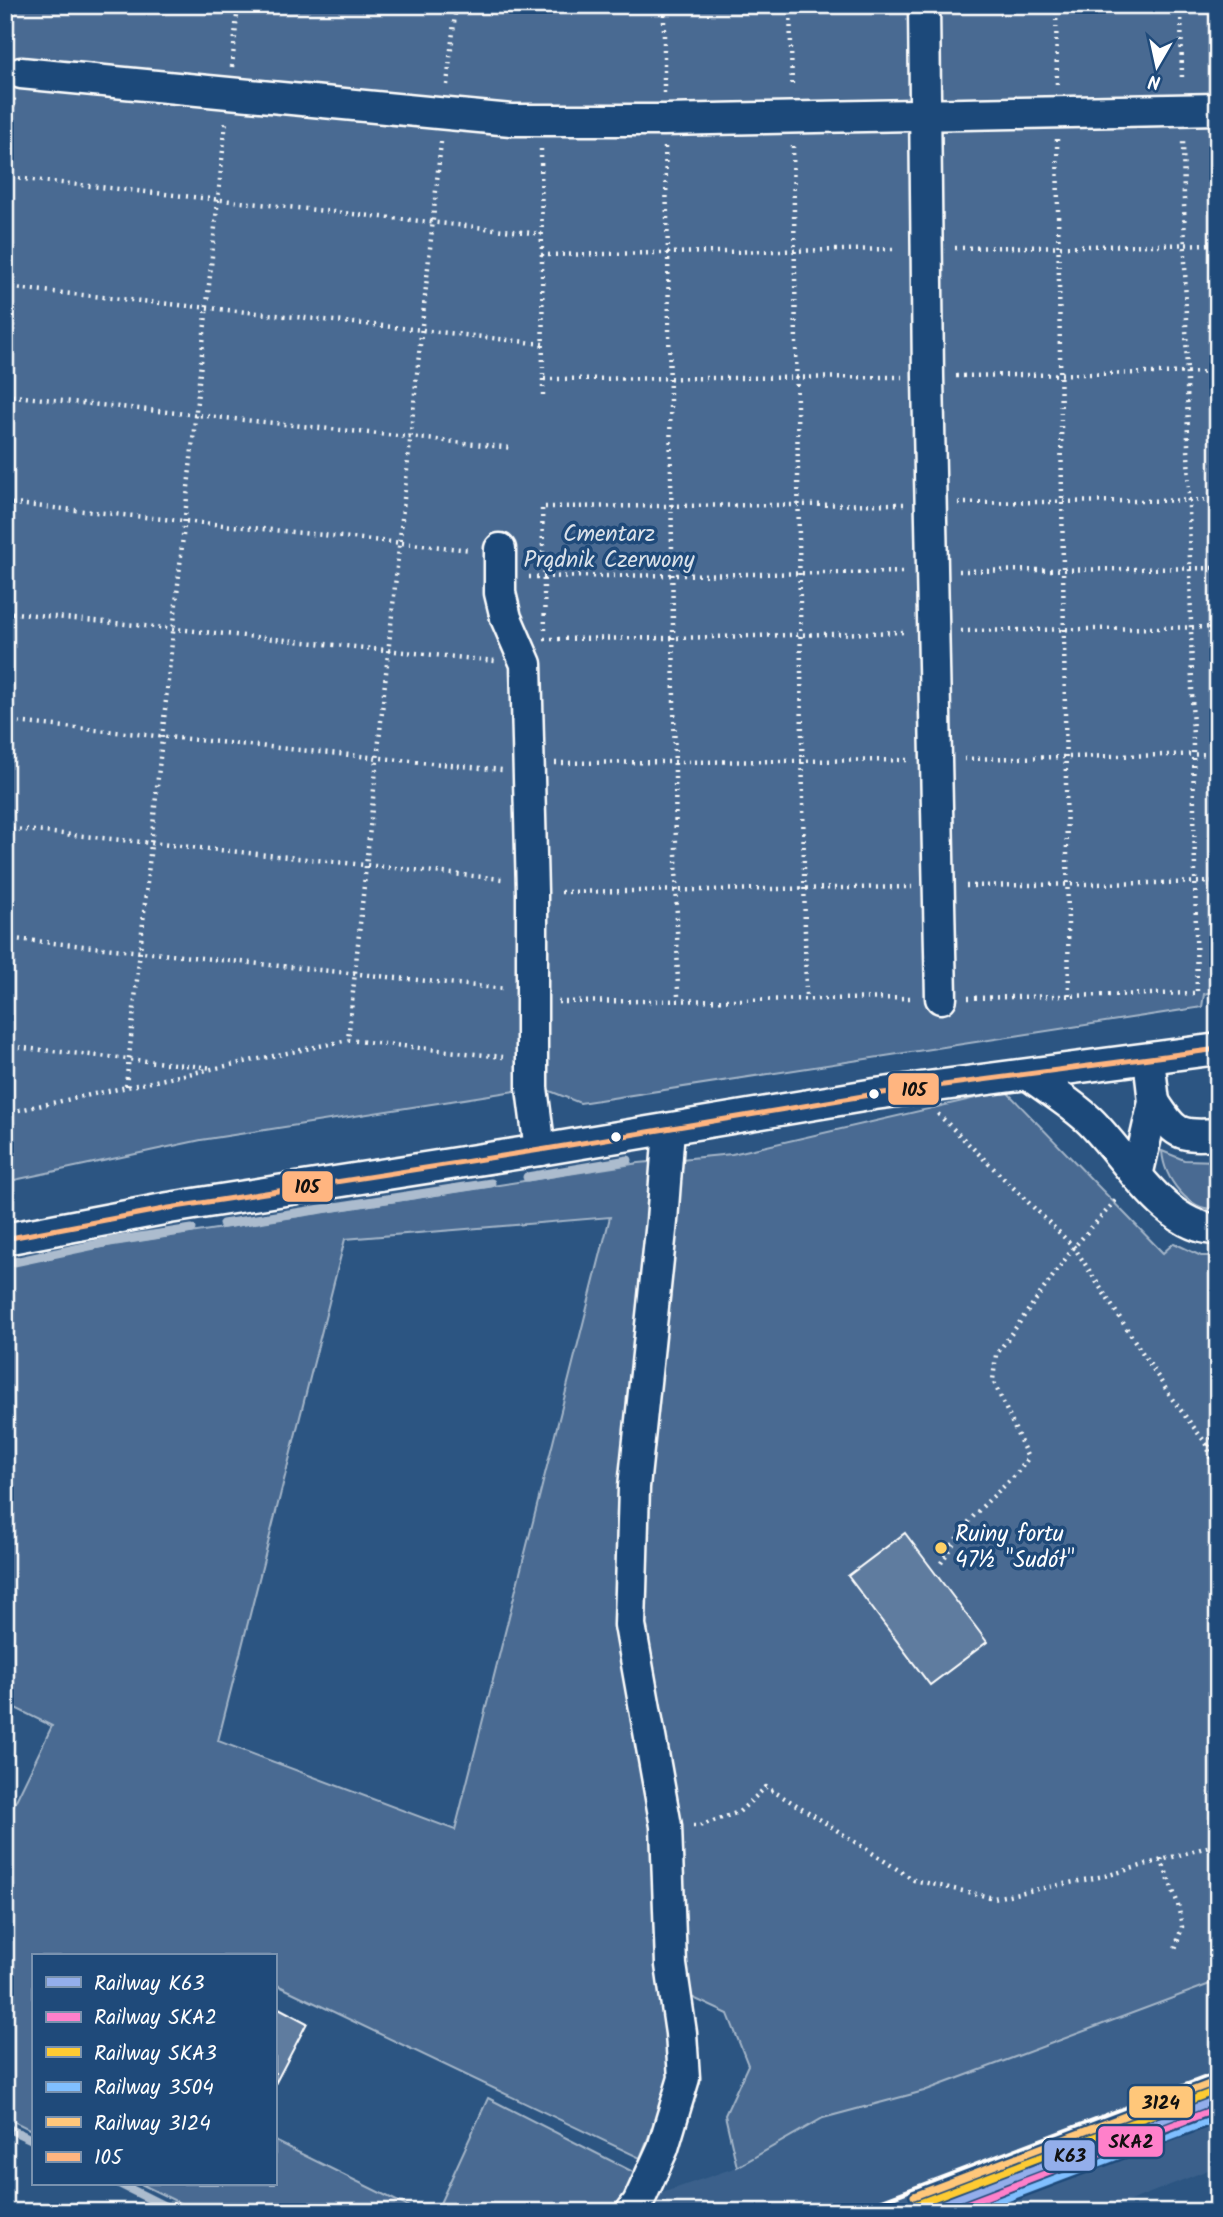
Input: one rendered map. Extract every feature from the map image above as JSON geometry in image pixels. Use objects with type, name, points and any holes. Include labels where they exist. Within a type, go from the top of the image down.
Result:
[{"type":"street","points":[[924,5],[928,377],[941,998]]},
{"type":"street","points":[[18,81],[229,94],[540,121],[1218,109]]},
{"type":"street","points":[[500,551],[500,593],[506,618],[521,651],[529,768],[532,1088],[540,1150]]},
{"type":"street","points":[[5,1239],[169,1208],[913,1089],[1218,1049]]},
{"type":"street","points":[[1137,1176],[1154,1102],[1149,1059]]},
{"type":"street","points":[[1029,1074],[1090,1121],[1137,1176],[1175,1213],[1195,1225],[1218,1229]]},
{"type":"street","points":[[1154,1102],[1171,1128],[1189,1136],[1218,1134]]},
{"type":"street","points":[[631,2212],[638,2203],[663,2148],[684,2078],[681,2033],[671,1965],[666,1826],[630,1625],[634,1487],[669,1129]]},
{"type":"path","points":[[126,1086],[238,5]]},
{"type":"path","points":[[348,1040],[456,5]]},
{"type":"path","points":[[664,5],[678,1000]]},
{"type":"path","points":[[790,5],[806,999]]},
{"type":"path","points":[[1056,5],[1069,996]]},
{"type":"path","points":[[5,938],[355,974],[533,997],[678,1000],[1197,993],[1181,5]]},
{"type":"path","points":[[18,81],[5,177],[542,234]]},
{"type":"path","points":[[540,121],[543,396]]},
{"type":"path","points":[[541,255],[1218,244]]},
{"type":"path","points":[[5,287],[542,344]]},
{"type":"path","points":[[543,379],[670,380],[1218,372]]},
{"type":"path","points":[[5,395],[513,448]]},
{"type":"path","points":[[542,507],[1218,500]]},
{"type":"path","points":[[5,503],[500,551]]},
{"type":"path","points":[[544,577],[1218,568]]},
{"type":"path","points":[[5,612],[388,652],[521,651],[674,638],[1218,627]]},
{"type":"path","points":[[5,721],[377,758],[529,768],[1218,754]]},
{"type":"path","points":[[5,828],[366,865],[531,887],[677,891],[1218,882]]},
{"type":"path","points":[[5,1113],[348,1040],[532,1060]]},
{"type":"path","points":[[5,1046],[218,1068]]},
{"type":"path","points":[[913,1089],[1074,1247],[1173,1400],[1208,1446],[1218,1500]]},
{"type":"path","points":[[941,1563],[961,1531],[1020,1471],[1028,1458],[993,1380],[996,1354],[1074,1247],[1137,1176]]},
{"type":"path","points":[[1208,1446],[1218,1426]]},
{"type":"path","points":[[666,1826],[699,1826],[739,1812],[765,1787],[914,1880],[994,1898],[1109,1875],[1218,1844]]},
{"type":"path","points":[[1161,1859],[1178,1904],[1182,1927],[1174,1952]]},
{"type":"shaded area","points":[[1218,1981],[1218,2166],[1102,2212],[607,2212],[737,2167],[823,2118],[924,2091]]},
{"type":"green space","name":"Cmentarz Prądnik Czerwony","points":[[5,5],[1218,5],[1218,990],[1204,994],[1202,1007],[580,1103],[540,1087],[201,1140],[5,1182]]},
{"type":"green space","points":[[1006,1091],[1163,1253],[1174,1243],[1201,1256],[1218,1256],[1218,1981],[924,2091],[823,2118],[737,2167],[725,2115],[748,2065],[728,2014],[659,1982],[667,2019],[669,2086],[640,2158],[276,1984],[276,1954],[32,1954],[32,2130],[5,2117],[5,1823],[52,1726],[5,1703],[5,1262],[639,1163],[732,1154]],"holes":[[[610,1217],[455,1830],[218,1741],[345,1239]]]},
{"type":"green space","points":[[1162,1151],[1184,1160],[1218,1161],[1218,1209],[1197,1205],[1180,1191],[1167,1172]]},
{"type":"green space","points":[[488,2098],[641,2176],[621,2212],[436,2212]]},
{"type":"green space","points":[[276,2141],[419,2212],[198,2212],[145,2186],[276,2186]]},
{"type":"building","points":[[905,1533],[987,1642],[930,1685],[848,1576]]},
{"type":"building","points":[[276,2007],[307,2023],[276,2082]]},
{"type":"waterway","points":[[527,1177],[628,1160]]},
{"type":"waterway","points":[[223,1224],[491,1183]]},
{"type":"waterway","points":[[5,1264],[113,1241],[192,1229]]},
{"type":"waterway","points":[[5,2127],[32,2140]]},
{"type":"waterway","points":[[124,2186],[176,2212]]},
{"type":"railway","points":[[852,2212],[1218,2073]]},
{"type":"rail line","name":"3124","points":[[914,2196],[1212,2083]]},
{"type":"rail line","name":"SKA3","points":[[917,2204],[1215,2091]]},
{"type":"rail line","name":"K63","points":[[921,2212],[1218,2099]]},
{"type":"rail line","name":"SKA2","points":[[945,2212],[1218,2108]]},
{"type":"rail line","name":"3504","points":[[970,2212],[1218,2118]]},
{"type":"transit line","name":"105","points":[[5,1239],[169,1208],[875,1094],[1218,1049]]},
{"type":"place","name":"Ruiny fortu 47½ \"Sudół\"","points":[[941,1548]]}]
